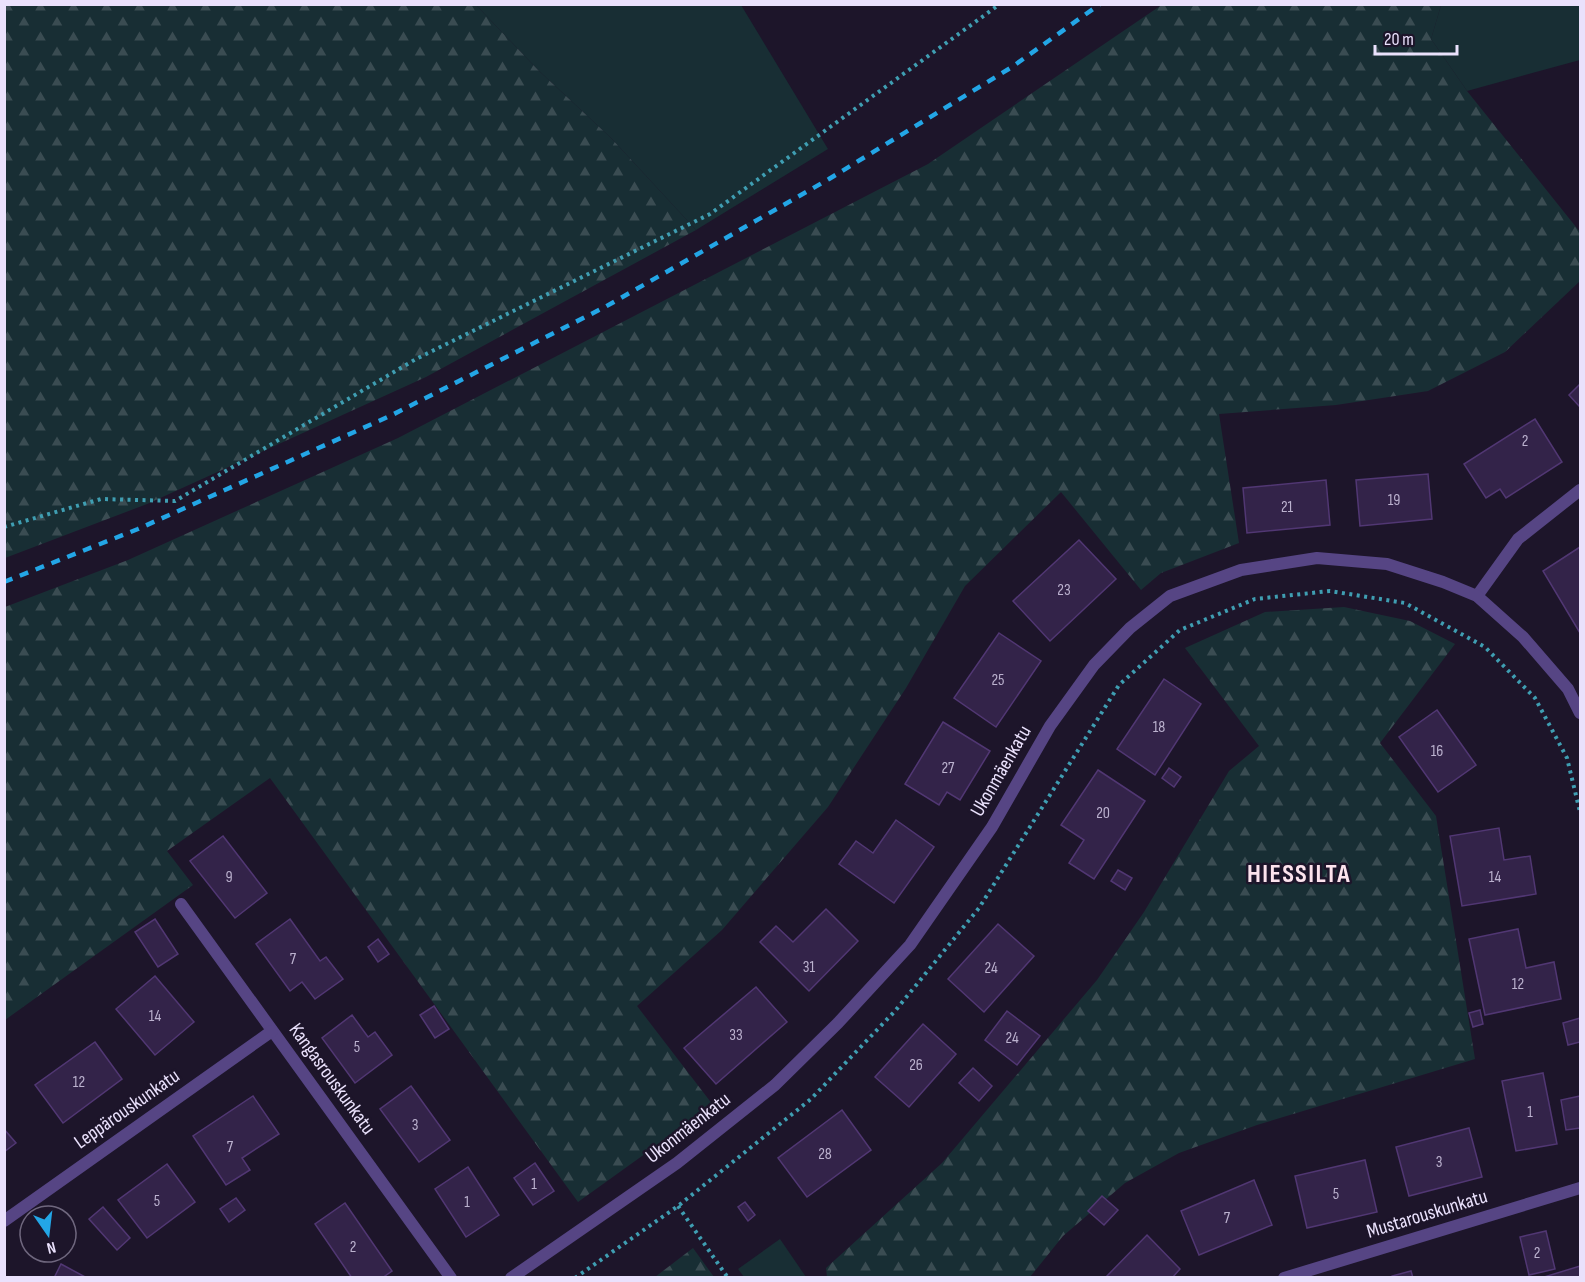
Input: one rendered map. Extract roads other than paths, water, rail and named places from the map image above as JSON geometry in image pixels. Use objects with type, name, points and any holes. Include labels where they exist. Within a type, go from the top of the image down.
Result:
[{"type":"street","points":[[1477,596],[1518,539],[1581,490]]},
{"type":"street","name":"Ukonmäenkatu","points":[[511,1278],[677,1163],[775,1085],[838,1023],[910,945],[992,827],[1050,726],[1094,665],[1130,628],[1170,596],[1241,570],[1317,558],[1387,564],[1443,582],[1477,596],[1523,637],[1568,689],[1581,713]]},
{"type":"street","name":"Kangasrouskunkatu","points":[[181,904],[451,1278]]},
{"type":"street","name":"Leppärouskunkatu","points":[[4,1221],[272,1031]]},
{"type":"street","name":"Mustarouskunkatu","points":[[1284,1278],[1581,1188]]},
{"type":"railway","points":[[4,582],[138,529],[392,415],[605,307],[829,179],[1012,67],[1100,4]]},
{"type":"district","name":"HIESSILTA","points":[[1299,874]]}]
